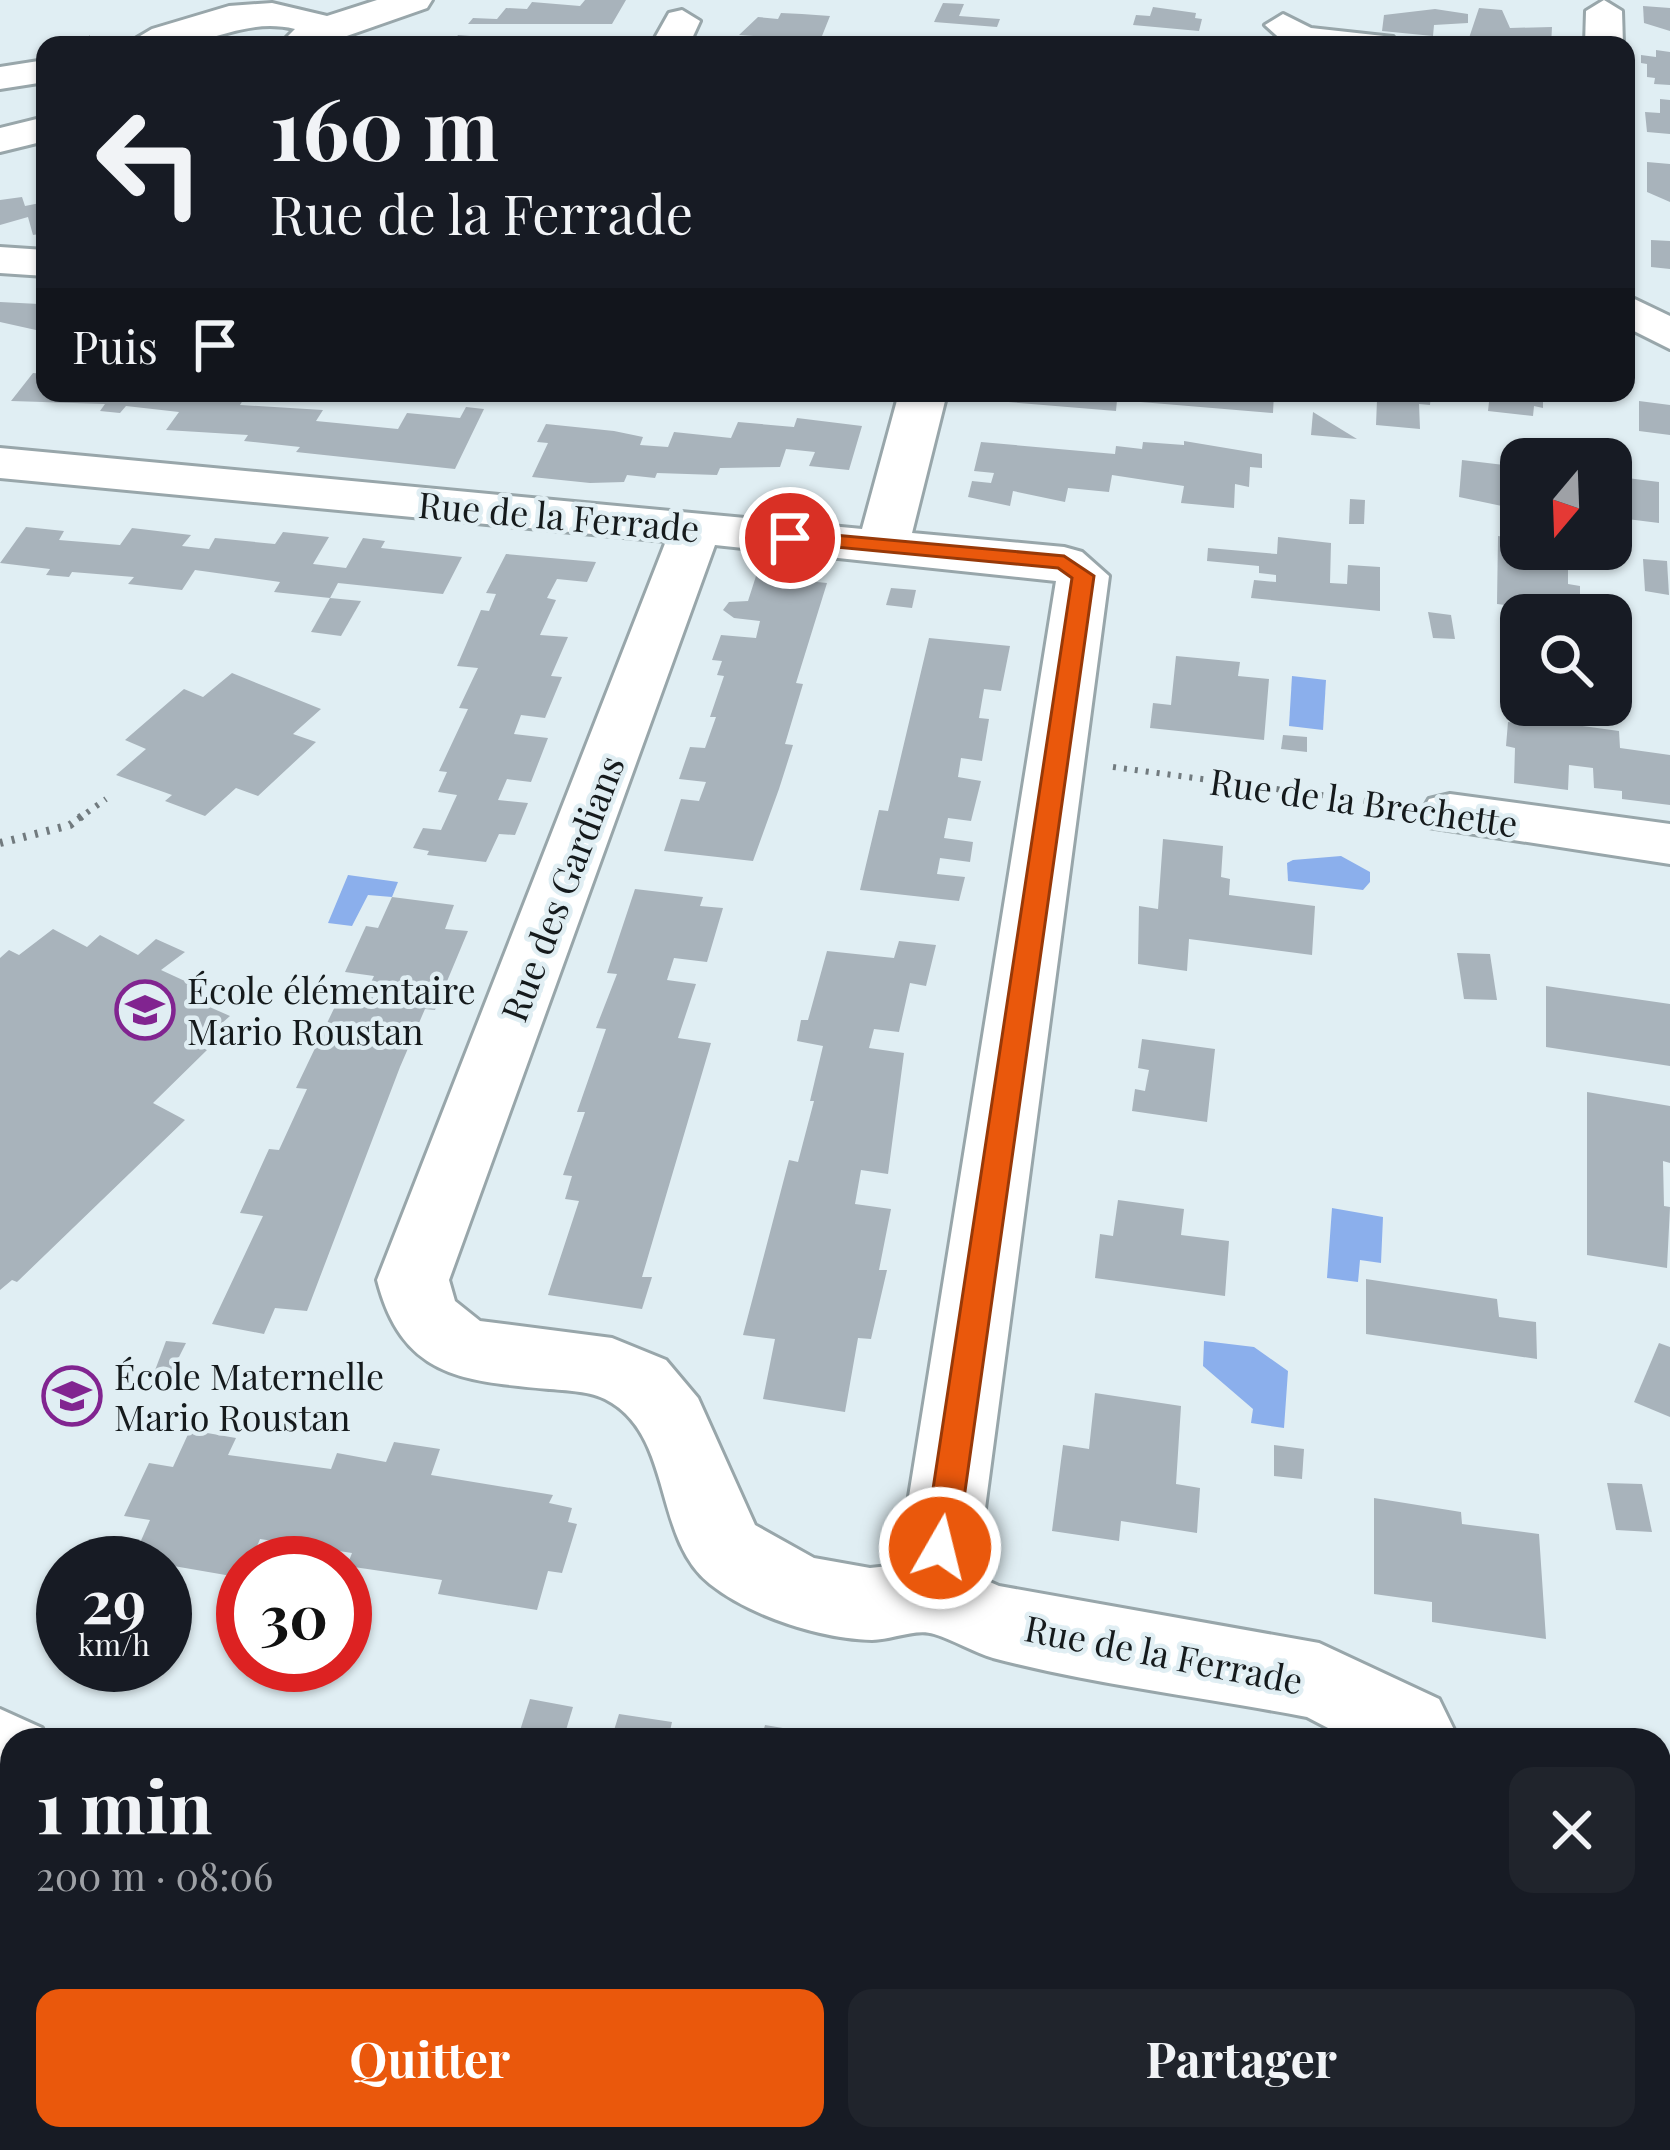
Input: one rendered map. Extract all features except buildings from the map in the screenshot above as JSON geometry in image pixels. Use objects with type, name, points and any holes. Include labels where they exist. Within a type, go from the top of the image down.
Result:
[{"type":"street","points":[[187,36],[282,16],[367,12],[414,0]]},
{"type":"street","points":[[1283,25],[1298,36]]},
{"type":"street","points":[[0,140],[36,131]]},
{"type":"street","points":[[0,260],[36,262]]},
{"type":"street","points":[[1635,314],[1670,335]]},
{"type":"street","points":[[883,547],[920,402]]},
{"type":"street","name":"Rue de la Ferrade","points":[[0,463],[1064,562],[1083,576],[933,1595],[992,1621],[1319,1681],[1410,1728]]},
{"type":"street","name":"Rue des Gardians","points":[[696,528],[413,1280],[416,1312],[435,1334],[469,1349],[608,1366],[639,1381],[668,1409],[724,1548],[764,1578],[869,1604],[933,1595]]},
{"type":"street","name":"Rue de la Brechette","points":[[1450,813],[1670,844]]},
{"type":"path","name":"Rue de la Brechette","points":[[1058,760],[1450,813]]},
{"type":"path","points":[[0,843],[70,825],[106,799]]},
{"type":"water","points":[[1292,676],[1326,680],[1323,730],[1289,726]]},
{"type":"water","points":[[1341,856],[1370,872],[1370,882],[1363,890],[1288,881],[1287,863],[1293,860]]},
{"type":"water","points":[[348,875],[398,882],[392,897],[368,895],[352,926],[328,923]]},
{"type":"water","points":[[1332,1208],[1383,1217],[1381,1263],[1360,1260],[1358,1282],[1327,1278]]},
{"type":"water","points":[[1204,1341],[1254,1347],[1288,1371],[1284,1428],[1251,1423],[1253,1409],[1203,1366]]},
{"type":"place","name":"École élémentaire Mario Roustan","points":[[145,1010]]},
{"type":"place","name":"École Maternelle Mario Roustan","points":[[72,1396]]},
{"type":"route","points":[[790,538],[1064,562],[1083,576],[940,1548]]}]
